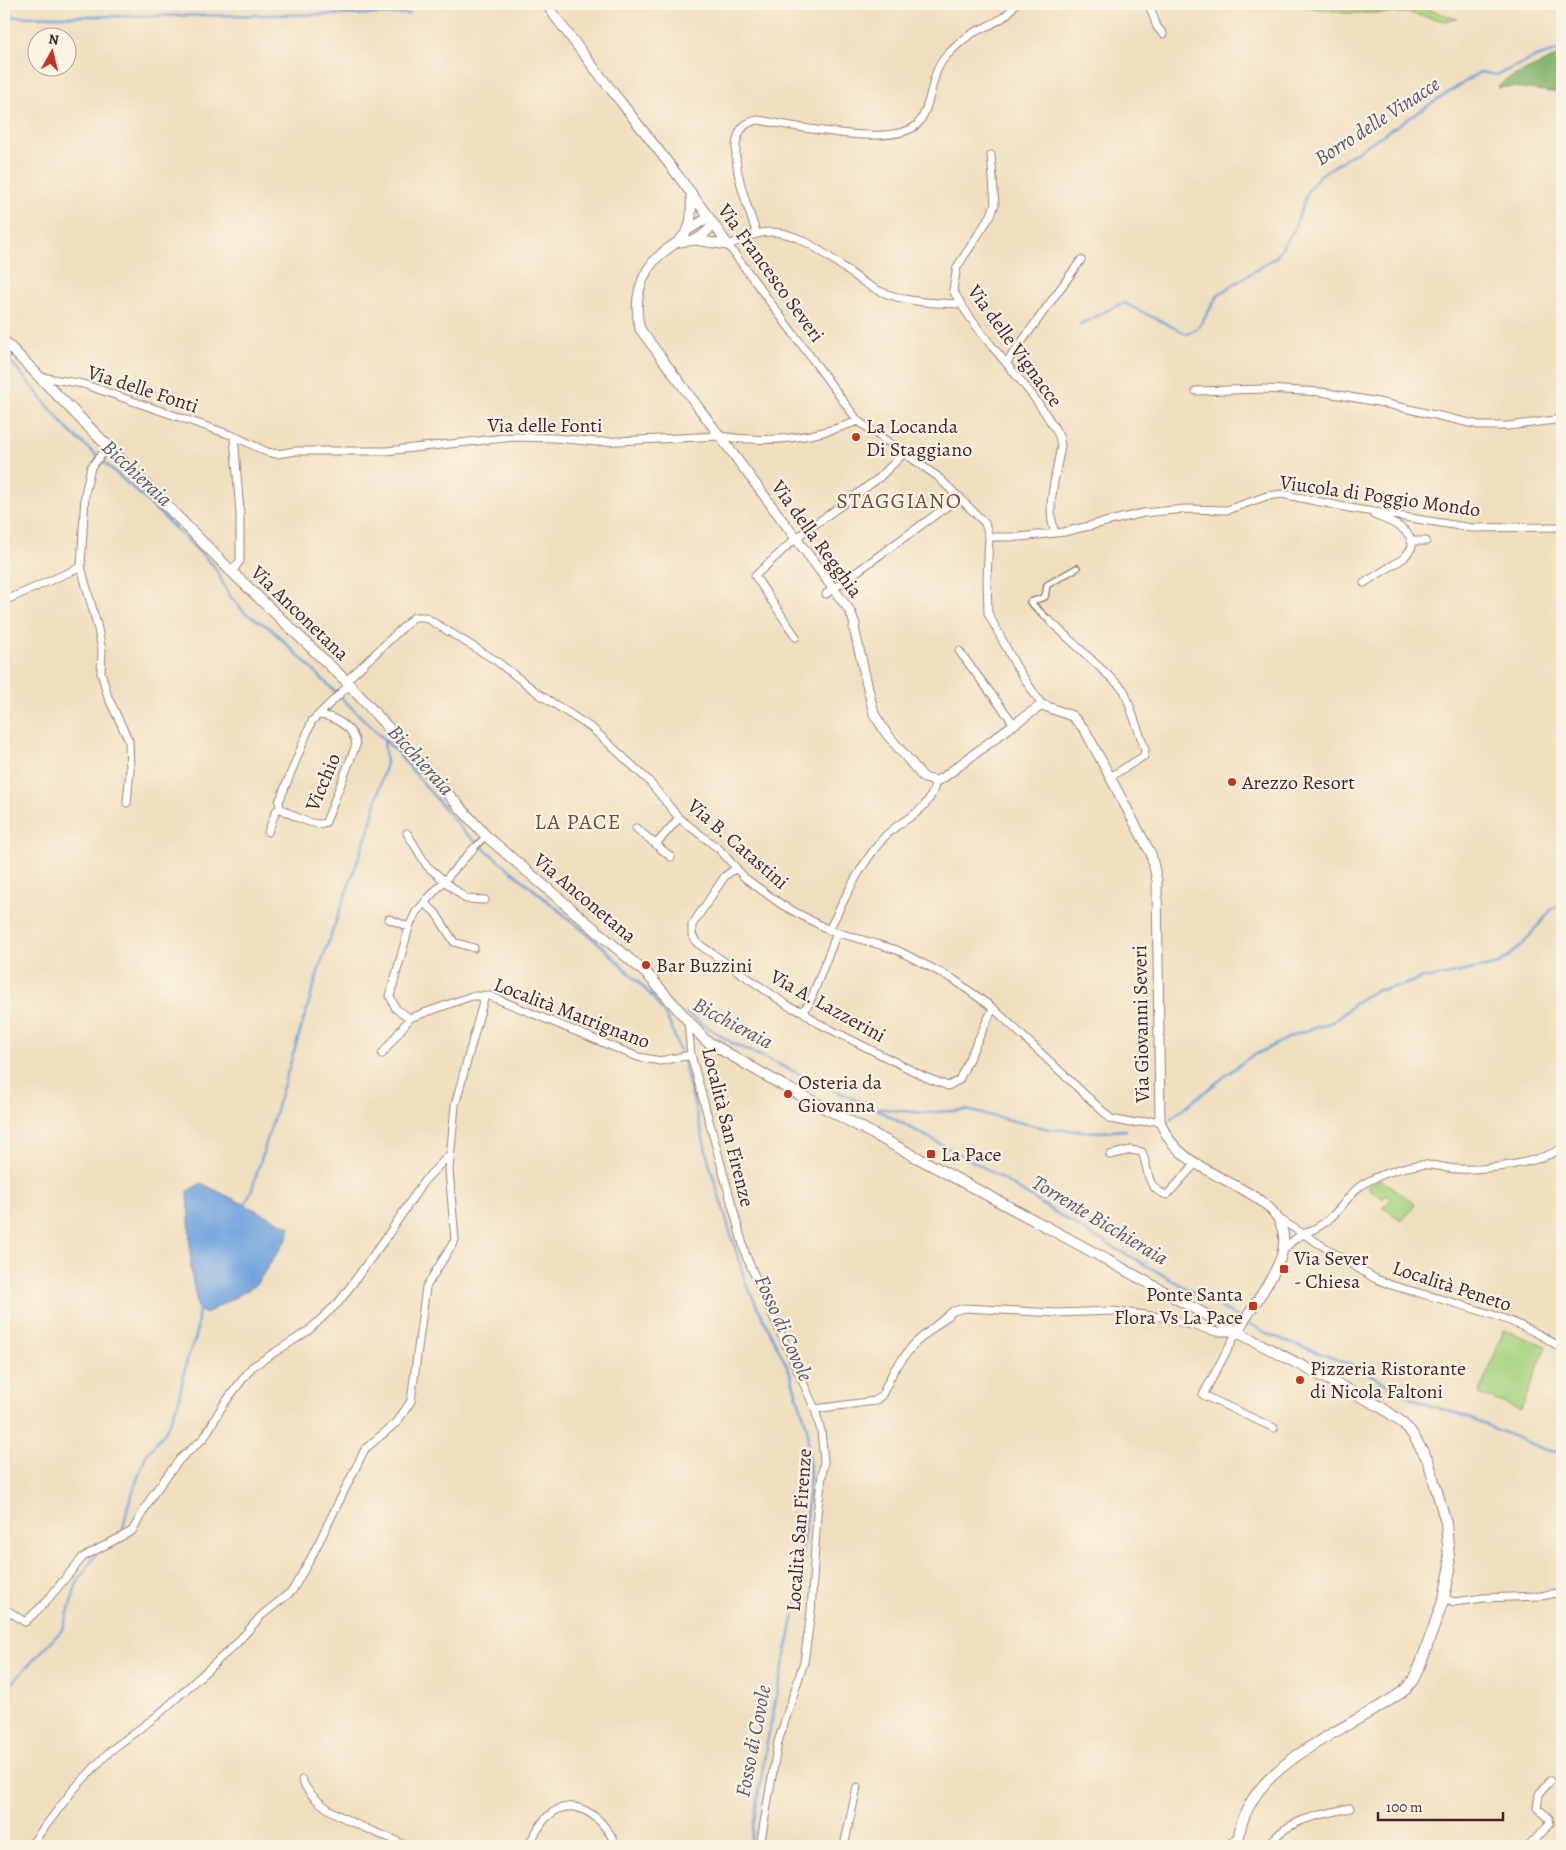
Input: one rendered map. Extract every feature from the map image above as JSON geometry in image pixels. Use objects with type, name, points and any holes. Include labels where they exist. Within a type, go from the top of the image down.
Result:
[{"type":"main road","name":"Via Anconetana","points":[[4,341],[41,377],[105,450],[346,685],[486,836],[648,975],[696,1032],[714,1046],[782,1085],[1239,1328],[1380,1407],[1411,1432],[1428,1460],[1446,1524],[1450,1570],[1444,1598],[1421,1662],[1413,1680],[1405,1690],[1275,1771],[1251,1802],[1238,1841]]},
{"type":"street","name":"Via Francesco Severi","points":[[546,4],[691,192],[858,421],[937,476],[985,523],[989,537]]},
{"type":"street","points":[[757,234],[736,173],[736,154],[744,126],[751,121],[758,120],[872,137],[903,133],[917,125],[925,113],[929,104],[936,70],[941,62],[971,34],[1009,15],[1015,4]]},
{"type":"street","points":[[1149,4],[1157,27],[1164,34]]},
{"type":"street","name":"Via delle Vignacce","points":[[991,155],[995,204],[991,215],[957,267],[953,290],[960,304],[1007,362],[1059,436],[1060,445],[1051,510],[1052,525],[1055,533]]},
{"type":"street","name":"Via della Regghia","points":[[691,192],[692,212],[688,230],[679,242],[660,255],[644,276],[638,294],[636,314],[640,330],[835,589],[855,624],[854,628],[874,714],[886,733],[917,772],[924,778],[936,781]]},
{"type":"street","name":"Via della Regghia","points":[[688,230],[711,220]]},
{"type":"street","points":[[695,240],[703,235],[711,220]]},
{"type":"street","points":[[728,245],[757,234],[777,233],[802,240],[868,285],[885,293],[922,302],[960,304]]},
{"type":"street","name":"Via della Regghia","points":[[679,242],[695,240],[728,245]]},
{"type":"street","points":[[1007,362],[1081,260]]},
{"type":"street","name":"Via delle Fonti","points":[[41,377],[83,384],[234,436],[267,452],[277,454],[296,450],[386,451],[514,437],[598,442],[719,436],[732,438],[796,438],[839,428],[858,421]]},
{"type":"street","points":[[1196,391],[1272,389],[1322,392],[1378,402],[1483,426],[1508,426],[1562,419]]},
{"type":"street","points":[[232,572],[240,561],[240,513],[234,436]]},
{"type":"street","points":[[105,450],[92,466],[85,494],[81,567],[98,629],[102,651],[101,672],[108,697],[129,741],[130,770],[127,803]]},
{"type":"street","points":[[796,637],[755,576],[796,538],[879,478],[905,452]]},
{"type":"street","name":"Viucola di Poggio Mondo","points":[[989,537],[1020,537],[1055,533],[1143,513],[1185,509],[1226,510],[1267,496],[1282,494],[1356,509],[1472,528],[1562,527]]},
{"type":"street","points":[[826,594],[960,497]]},
{"type":"street","points":[[1356,509],[1398,526],[1412,541],[1412,550],[1404,558],[1364,583]]},
{"type":"street","points":[[829,930],[846,896],[881,840],[893,828],[915,816],[927,804],[934,792],[936,781],[1042,705],[1016,666],[988,613],[989,537]]},
{"type":"street","points":[[1412,541],[1426,541]]},
{"type":"street","points":[[4,601],[81,567]]},
{"type":"street","points":[[1077,568],[1047,585],[1045,597],[1030,602],[1124,690],[1145,749],[1144,756],[1110,777]]},
{"type":"street","name":"Via B. Catastini","points":[[346,685],[414,617],[425,617],[495,660],[538,694],[592,729],[648,780],[679,818],[719,849],[735,869],[782,904],[829,930],[897,950],[953,979],[992,1008],[1111,1119],[1130,1123],[1160,1120]]},
{"type":"street","points":[[959,651],[1014,724]]},
{"type":"street","name":"Vicchio","points":[[319,715],[335,718],[355,740],[356,745],[326,822],[318,824],[280,808],[279,802],[312,722],[346,685]]},
{"type":"street","name":"Via Giovanni Severi","points":[[1042,705],[1072,716],[1085,730],[1151,854],[1157,880],[1160,1120],[1168,1140],[1195,1164],[1264,1202],[1281,1220]]},
{"type":"street","points":[[268,832],[280,808]]},
{"type":"street","points":[[656,844],[679,818]]},
{"type":"street","points":[[636,828],[671,857]]},
{"type":"street","points":[[407,833],[427,866],[444,881],[466,898],[485,900]]},
{"type":"street","points":[[382,1054],[410,1018],[396,1009],[390,996],[409,926],[416,912],[486,836]]},
{"type":"street","name":"Via A. Lazzerini","points":[[735,869],[725,876],[697,917],[692,925],[692,935],[697,943],[790,1007],[802,1011],[816,1022],[925,1077],[948,1086],[955,1084],[959,1080],[992,1008]]},
{"type":"street","points":[[424,903],[436,912],[454,942],[474,948]]},
{"type":"street","points":[[389,919],[409,926]]},
{"type":"street","points":[[802,1011],[809,1004],[837,933]]},
{"type":"street","name":"Località Matrignano","points":[[410,1018],[472,996],[484,996],[498,998],[638,1057],[650,1060],[673,1060],[689,1056]]},
{"type":"street","points":[[30,1846],[73,1790],[110,1751],[158,1715],[236,1644],[262,1615],[292,1591],[311,1558],[365,1449],[397,1422],[412,1401],[426,1287],[454,1240],[451,1216],[450,1154],[455,1106],[484,996]]},
{"type":"street","name":"Località San Firenze","points":[[688,1022],[689,1056],[746,1256],[815,1409],[824,1462],[817,1514],[811,1612],[802,1670],[778,1742],[760,1846]]},
{"type":"street","points":[[1274,1428],[1203,1395],[1288,1244],[1301,1233],[1320,1227],[1338,1212],[1363,1184],[1403,1168],[1426,1164],[1455,1170],[1478,1169],[1530,1161],[1562,1148]]},
{"type":"street","points":[[1110,1155],[1131,1150],[1142,1152],[1148,1179],[1158,1191],[1167,1195],[1195,1164]]},
{"type":"street","points":[[4,1608],[24,1622],[44,1604],[83,1556],[132,1531],[154,1493],[180,1459],[204,1438],[223,1405],[252,1367],[308,1332],[339,1302],[388,1235],[424,1181],[450,1154]]},
{"type":"street","points":[[1281,1220],[1284,1231],[1282,1254]]},
{"type":"street","name":"Località Peneto","points":[[1281,1220],[1358,1268],[1391,1285],[1502,1318],[1529,1329],[1562,1350]]},
{"type":"street","points":[[815,1409],[839,1404],[865,1404],[875,1401],[882,1395],[894,1370],[914,1344],[953,1311],[965,1308],[1056,1313],[1112,1311],[1161,1316],[1218,1332],[1239,1328]]},
{"type":"street","points":[[1444,1598],[1454,1602],[1483,1598],[1541,1596],[1562,1592]]},
{"type":"street","points":[[302,1780],[308,1792],[345,1819],[397,1840],[405,1846]]},
{"type":"street","points":[[1530,1846],[1550,1824],[1549,1818],[1537,1808],[1539,1794],[1550,1781]]},
{"type":"street","points":[[844,1846],[857,1787]]},
{"type":"street","points":[[528,1846],[536,1830],[548,1816],[561,1808],[572,1808],[587,1811],[599,1818],[610,1832],[616,1846]]},
{"type":"street","points":[[1268,1846],[1279,1833],[1305,1818],[1350,1808]]},
{"type":"street","points":[[1227,1846],[1238,1841]]},
{"type":"green space","points":[[1289,4],[1328,4],[1367,9],[1397,4],[1418,6],[1457,19],[1445,21],[1408,13],[1345,13]]},
{"type":"green space","points":[[1562,54],[1562,93],[1521,88],[1497,88],[1505,80]]},
{"type":"green space","points":[[1380,1179],[1415,1204],[1402,1221],[1384,1208],[1391,1199],[1386,1195],[1383,1199],[1367,1187]]},
{"type":"green space","points":[[1504,1330],[1546,1346],[1521,1410],[1479,1394]]},
{"type":"water","points":[[201,1183],[290,1227],[287,1239],[255,1286],[205,1314],[198,1309],[191,1272],[188,1191]]},
{"type":"waterway","points":[[4,17],[410,14]]},
{"type":"waterway","name":"Borro delle Vinacce","points":[[1080,324],[1124,303],[1187,334],[1199,327],[1219,294],[1276,257],[1294,230],[1308,191],[1319,176],[1480,72],[1497,75],[1536,57],[1562,49]]},
{"type":"waterway","name":"Bicchieraia","points":[[4,353],[68,430],[143,497],[214,566],[229,595],[245,613],[270,628],[397,752],[463,831],[603,947],[653,997],[661,1009],[676,1012]]},
{"type":"waterway","points":[[244,1207],[252,1189],[320,966],[369,829],[386,763],[384,740]]},
{"type":"waterway","points":[[1170,1119],[1247,1059],[1296,1034],[1333,1022],[1360,999],[1375,991],[1404,985],[1422,978],[1499,964],[1522,945],[1552,909],[1562,904]]},
{"type":"waterway","name":"Fosso di Covole","points":[[662,1010],[671,1026],[684,1064],[710,1166],[746,1284],[789,1370],[807,1427],[810,1480],[796,1605],[767,1742],[750,1846]]},
{"type":"waterway","name":"Torrente Bicchieraia","points":[[686,1013],[732,1043],[874,1108],[985,1168],[1083,1230],[1270,1335],[1355,1366],[1408,1396],[1431,1406],[1459,1414],[1546,1450],[1562,1453]]},
{"type":"waterway","points":[[876,1108],[922,1113],[966,1110],[1049,1129],[1098,1132],[1126,1130]]},
{"type":"waterway","points":[[122,1534],[128,1505],[146,1455],[165,1432],[178,1403],[187,1359],[196,1337],[199,1308]]},
{"type":"waterway","points":[[4,1691],[63,1629],[77,1583],[96,1554]]},
{"type":"place","name":"La Locanda Di Staggiano","points":[[856,437]]},
{"type":"place","name":"Arezzo Resort","points":[[1232,782]]},
{"type":"place","name":"Bar Buzzini","points":[[646,965]]},
{"type":"place","name":"Osteria da Giovanna","points":[[788,1094]]},
{"type":"place","name":"La Pace","points":[[931,1154]]},
{"type":"place","name":"Via Sever - Chiesa","points":[[1284,1269]]},
{"type":"place","name":"Ponte Santa Flora Vs La Pace","points":[[1253,1306]]},
{"type":"place","name":"Pizzeria Ristorante di Nicola Faltoni","points":[[1300,1380]]},
{"type":"district","name":"STAGGIANO","points":[[899,501]]},
{"type":"district","name":"LA PACE","points":[[578,822]]}]
